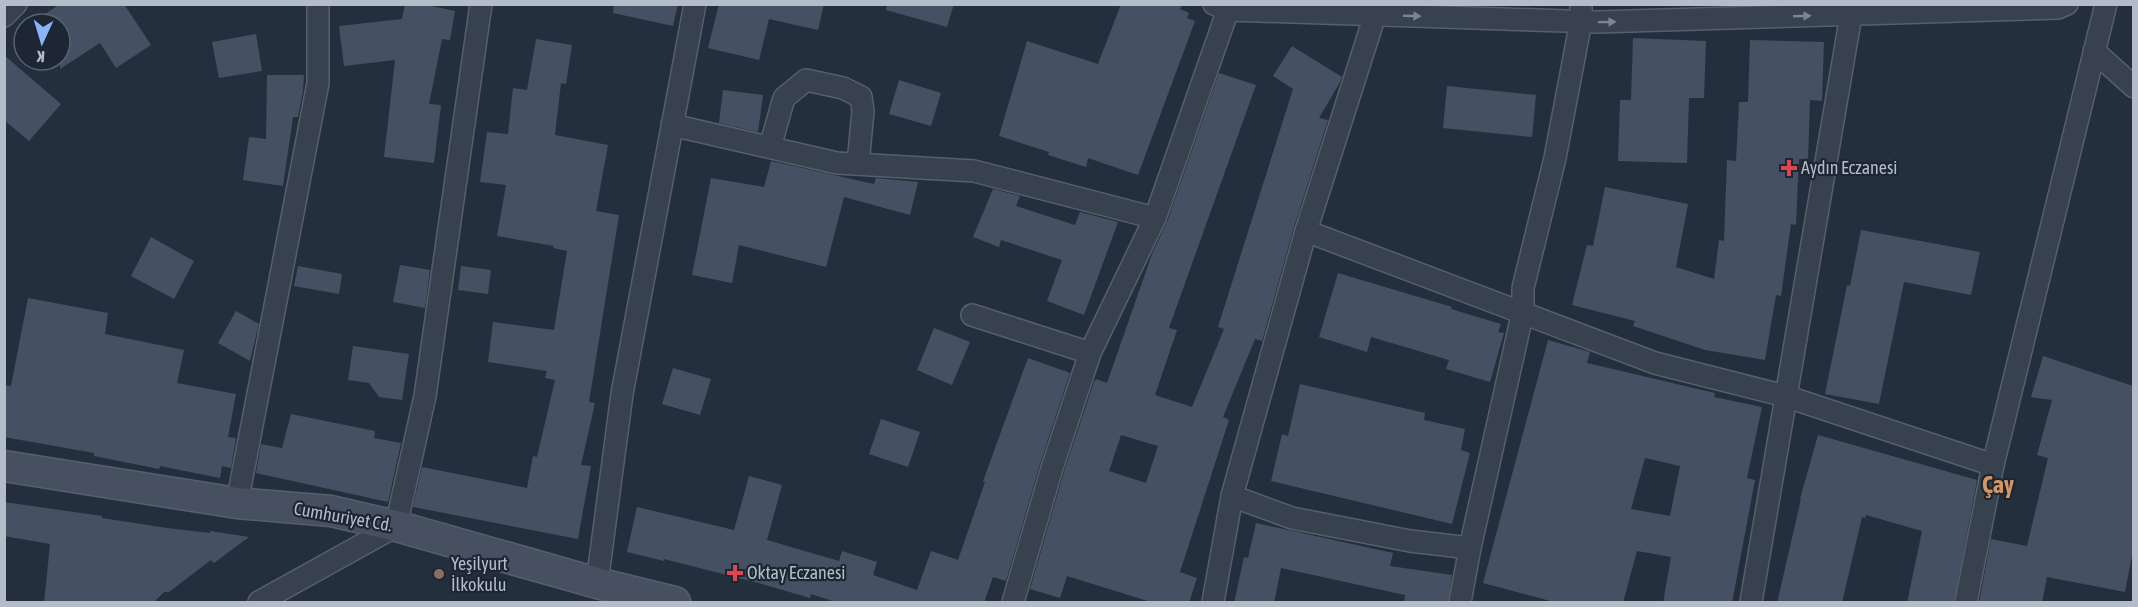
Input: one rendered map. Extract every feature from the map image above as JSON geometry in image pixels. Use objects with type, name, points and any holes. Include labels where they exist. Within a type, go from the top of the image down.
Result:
[{"type":"main road","name":"Cumhuriyet Cd.","points":[[4,466],[237,503],[331,512],[396,525],[675,603]]},
{"type":"street","points":[[4,16],[16,4]]},
{"type":"street","points":[[237,503],[318,83],[318,4]]},
{"type":"street","points":[[258,603],[396,525],[425,396],[481,4]]},
{"type":"street","points":[[597,583],[622,394],[695,4]]},
{"type":"street","points":[[1013,603],[1052,468],[1090,353],[1155,218],[1224,6],[1375,15],[1581,13],[1851,15],[2058,8],[2067,4]]},
{"type":"street","points":[[1966,603],[1993,465],[2106,4]]},
{"type":"street","points":[[1460,603],[1470,548],[1523,311],[1523,288],[1555,158],[1581,13]]},
{"type":"street","points":[[1213,603],[1232,496],[1306,231],[1375,15]]},
{"type":"street","points":[[1750,603],[1851,15]]},
{"type":"street","points":[[2094,51],[2133,87]]},
{"type":"street","points":[[770,147],[784,98],[806,81],[843,88],[861,97],[863,111],[858,164]]},
{"type":"street","points":[[672,125],[837,163],[974,171],[1155,218]]},
{"type":"street","points":[[1306,231],[1523,311],[1655,363],[1785,396],[1993,465]]},
{"type":"street","points":[[972,315],[1090,353]]},
{"type":"street","points":[[1232,496],[1292,518],[1410,541],[1470,548]]},
{"type":"building","points":[[60,4],[124,4],[151,45],[116,68],[100,43],[72,61],[72,12],[48,12]]},
{"type":"building","points":[[405,4],[422,4],[455,11],[450,40],[442,39],[429,104],[441,105],[434,163],[384,157],[395,60],[344,66],[339,26],[402,19]]},
{"type":"building","points":[[614,4],[678,4],[673,26],[613,13]]},
{"type":"building","points":[[719,4],[824,4],[818,30],[769,19],[759,60],[708,48]]},
{"type":"building","points":[[887,4],[954,4],[947,27],[886,10]]},
{"type":"building","points":[[1121,4],[1182,4],[1180,9],[1189,13],[1187,18],[1195,21],[1138,175],[1088,158],[1086,167],[999,136],[1027,41],[1098,64]]},
{"type":"building","points":[[256,34],[262,71],[219,78],[212,42]]},
{"type":"building","points":[[1633,38],[1706,41],[1704,98],[1689,98],[1687,163],[1618,161],[1620,100],[1631,100]]},
{"type":"building","points":[[536,39],[572,45],[566,84],[561,83],[555,135],[608,145],[596,211],[619,215],[589,402],[595,403],[581,465],[591,466],[578,539],[413,507],[422,467],[527,488],[533,456],[537,457],[555,380],[545,378],[547,371],[488,362],[493,322],[554,330],[567,251],[553,248],[554,246],[497,236],[506,185],[480,182],[487,132],[508,134],[513,88],[527,90]]},
{"type":"building","points":[[1750,40],[1824,42],[1822,101],[1810,100],[1808,159],[1799,159],[1796,225],[1791,224],[1781,296],[1776,295],[1765,360],[1705,350],[1633,326],[1635,321],[1572,305],[1587,245],[1593,246],[1605,187],[1688,204],[1676,267],[1714,279],[1719,240],[1724,241],[1727,160],[1736,161],[1739,102],[1748,102]]},
{"type":"building","points":[[1292,46],[1342,77],[1319,118],[1328,120],[1294,227],[1262,341],[1255,339],[1223,417],[1229,420],[1180,572],[1197,578],[1189,603],[1154,603],[1067,576],[1060,598],[1030,589],[1064,472],[1094,382],[1096,379],[1107,383],[1219,73],[1256,85],[1169,328],[1177,330],[1155,395],[1192,407],[1224,329],[1218,327],[1293,89],[1273,76]],"holes":[[[1121,435],[1158,446],[1146,483],[1109,471]]]},
{"type":"building","points":[[4,55],[12,62],[12,72],[24,72],[61,104],[29,141],[4,120]]},
{"type":"building","points":[[267,75],[304,75],[298,117],[293,117],[283,186],[243,180],[249,137],[266,139]]},
{"type":"building","points":[[899,80],[941,93],[931,126],[889,114]]},
{"type":"building","points":[[1447,86],[1536,95],[1532,137],[1443,128]]},
{"type":"building","points":[[723,90],[763,95],[758,132],[719,123]]},
{"type":"building","points":[[771,161],[874,184],[876,178],[918,182],[910,215],[844,197],[826,267],[739,245],[732,283],[692,275],[711,178],[764,187]]},
{"type":"building","points":[[993,189],[1020,196],[1016,206],[1075,225],[1080,212],[1118,222],[1084,315],[1047,301],[1062,260],[1001,240],[999,247],[973,237]]},
{"type":"building","points":[[1861,230],[1980,252],[1971,295],[1904,282],[1879,404],[1825,394],[1847,285],[1850,286]]},
{"type":"building","points":[[151,237],[194,261],[174,299],[131,276]]},
{"type":"building","points":[[400,265],[430,270],[425,308],[393,302]]},
{"type":"building","points":[[298,266],[342,274],[339,294],[294,286]]},
{"type":"building","points":[[461,266],[491,270],[488,294],[458,290]]},
{"type":"building","points":[[1338,273],[1501,324],[1498,332],[1504,333],[1490,382],[1446,369],[1449,360],[1371,337],[1367,352],[1319,337]]},
{"type":"building","points":[[28,298],[108,313],[105,334],[184,350],[177,383],[236,394],[228,437],[236,438],[231,468],[222,466],[220,478],[160,466],[159,469],[94,456],[94,453],[4,437],[4,385],[11,386]]},
{"type":"building","points":[[236,311],[259,324],[250,361],[218,343]]},
{"type":"building","points":[[934,328],[970,342],[952,385],[917,370]]},
{"type":"building","points":[[1548,340],[1590,352],[1587,363],[1715,393],[1714,397],[1762,407],[1747,478],[1755,480],[1732,603],[1663,603],[1671,557],[1637,551],[1623,603],[1558,603],[1483,583]],"holes":[[[1645,458],[1680,466],[1670,516],[1631,509]]]},
{"type":"building","points":[[353,346],[409,354],[402,400],[379,397],[369,383],[348,380]]},
{"type":"building","points":[[2043,356],[2133,386],[2133,550],[2125,592],[2047,577],[2042,603],[1979,603],[1991,539],[2027,546],[2048,458],[2037,455],[2052,400],[2031,397]]},
{"type":"building","points":[[1028,358],[1070,373],[1040,464],[1006,581],[993,577],[984,603],[839,603],[811,594],[810,598],[664,559],[664,561],[627,552],[637,507],[734,530],[749,476],[782,485],[767,540],[839,561],[842,551],[877,562],[873,575],[917,590],[931,551],[958,560],[985,482],[983,481]]},
{"type":"building","points":[[673,368],[711,379],[700,415],[662,404]]},
{"type":"building","points":[[1300,384],[1425,413],[1424,420],[1465,429],[1461,450],[1470,453],[1452,524],[1271,481],[1282,434],[1288,436]]},
{"type":"building","points":[[291,414],[375,431],[374,438],[401,443],[388,502],[256,473],[261,444],[282,448]]},
{"type":"building","points":[[881,419],[920,432],[908,467],[869,454]]},
{"type":"building","points":[[1818,435],[1977,480],[1954,603],[1907,603],[1922,531],[1866,515],[1865,518],[1862,517],[1842,603],[1777,603],[1800,499]]},
{"type":"building","points":[[4,502],[167,528],[249,537],[214,563],[211,560],[169,592],[164,592],[153,603],[44,603],[50,544],[4,536]]},
{"type":"building","points":[[1256,523],[1393,553],[1390,566],[1452,575],[1448,603],[1404,603],[1405,595],[1281,568],[1274,603],[1234,603],[1244,557],[1248,558]]},
{"type":"place","name":"Aydın Eczanesi","points":[[1789,168]]},
{"type":"place","name":"Oktay Eczanesi","points":[[735,573]]},
{"type":"place","name":"Yeşilyurt İlkokulu","points":[[439,574]]},
{"type":"district","name":"Çay","points":[[1998,485]]}]
